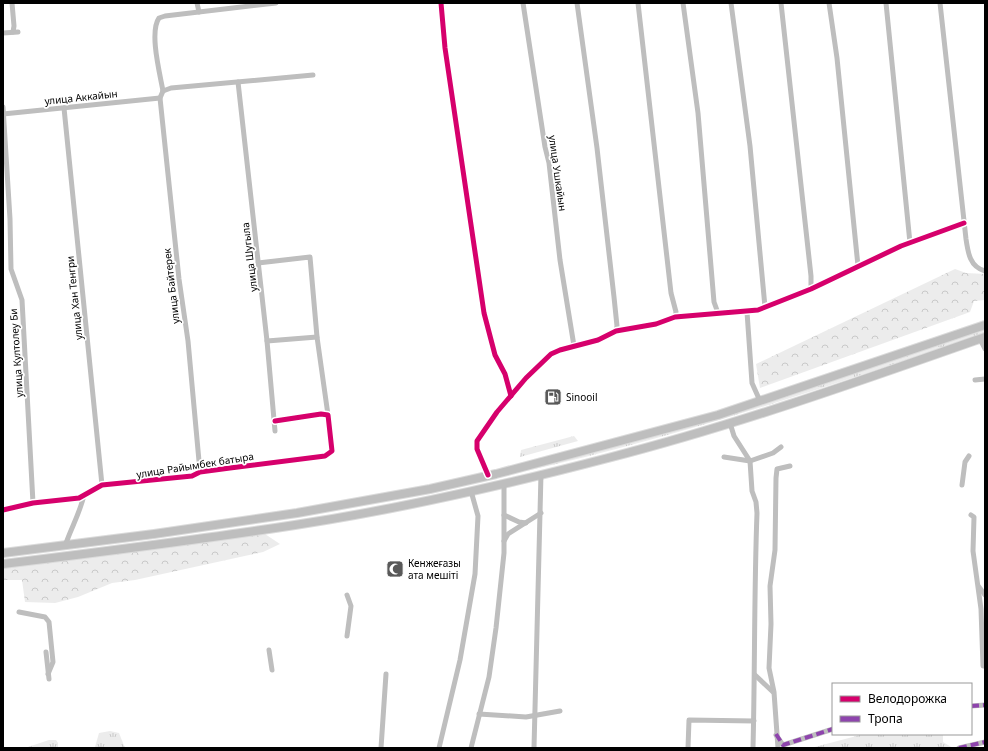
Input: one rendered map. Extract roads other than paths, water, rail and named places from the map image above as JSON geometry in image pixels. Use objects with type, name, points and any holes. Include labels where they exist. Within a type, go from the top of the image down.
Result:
[{"type":"highway","points":[[3,553],[64,546],[297,513],[430,489],[662,430],[760,401],[985,325]]},
{"type":"highway","points":[[3,564],[149,547],[296,525],[370,512],[471,491],[608,458],[730,424],[983,338]]},
{"type":"highway","points":[[492,474],[500,478],[501,483]]},
{"type":"street","points":[[3,33],[15,32],[12,3]]},
{"type":"street","points":[[197,3],[199,12]]},
{"type":"street","points":[[160,98],[163,91],[155,30],[157,21],[165,16],[276,3]]},
{"type":"street","points":[[441,3],[445,48],[484,313],[495,354],[506,374],[511,396]]},
{"type":"street","name":"улица Ушкайын","points":[[523,3],[545,147],[549,163],[560,260],[574,346]]},
{"type":"street","points":[[577,3],[597,148],[614,297],[617,326],[616,331]]},
{"type":"street","points":[[638,3],[671,293],[676,312],[675,317]]},
{"type":"street","points":[[683,3],[698,113],[714,302],[718,313]]},
{"type":"street","points":[[731,3],[750,146],[764,307]]},
{"type":"street","points":[[781,3],[811,276],[811,289]]},
{"type":"street","points":[[829,3],[837,58],[858,266]]},
{"type":"street","points":[[886,3],[910,243]]},
{"type":"street","points":[[940,3],[967,247],[973,264],[985,271]]},
{"type":"street","points":[[163,91],[170,88],[313,75]]},
{"type":"street","name":"улица Шугыла","points":[[238,82],[267,341],[275,431]]},
{"type":"street","name":"улица Аккайын","points":[[4,114],[160,98]]},
{"type":"street","name":"улица Байтерек","points":[[160,98],[179,279],[188,341],[200,472]]},
{"type":"street","name":"улица Култолеу Би","points":[[3,107],[5,182],[12,268],[22,300],[33,503]]},
{"type":"street","name":"улица Хан Тенгри","points":[[64,108],[102,485]]},
{"type":"street","points":[[492,474],[477,449],[477,441],[511,396],[551,354],[598,340],[616,331],[656,324],[675,317],[747,312],[764,307],[811,289],[910,243],[964,223]]},
{"type":"street","points":[[258,263],[310,257],[317,337],[328,415],[321,414],[275,421]]},
{"type":"street","points":[[747,312],[752,383],[760,401]]},
{"type":"street","points":[[267,341],[317,337]]},
{"type":"street","points":[[983,338],[985,349]]},
{"type":"street","points":[[975,380],[985,379]]},
{"type":"street","name":"улица Райымбек батыра","points":[[3,510],[33,503],[71,499],[84,495],[102,485],[192,476],[200,472],[321,457],[332,451],[328,415]]},
{"type":"street","points":[[730,424],[734,436],[750,461],[752,491],[757,514],[754,595],[755,675],[753,748]]},
{"type":"street","points":[[724,457],[750,461],[773,453],[781,447]]},
{"type":"street","points":[[962,485],[965,462],[968,456]]},
{"type":"street","points":[[778,748],[774,692],[769,668],[771,624],[770,586],[775,550],[777,469],[790,466]]},
{"type":"street","points":[[534,748],[541,474]]},
{"type":"street","points":[[471,748],[489,677],[494,644],[504,542],[504,515],[501,483]]},
{"type":"street","points":[[439,748],[460,660],[475,574],[478,516],[471,491]]},
{"type":"street","points":[[64,546],[74,521],[79,514],[84,495]]},
{"type":"street","points":[[504,542],[508,534],[541,513]]},
{"type":"street","points":[[504,515],[519,522],[527,522]]},
{"type":"street","points":[[971,515],[974,517],[973,551],[981,609],[983,666]]},
{"type":"street","points":[[977,584],[985,588]]},
{"type":"street","points":[[977,584],[985,595]]},
{"type":"street","points":[[347,595],[351,606],[347,636]]},
{"type":"street","points":[[19,612],[45,617],[49,622],[53,662],[48,674]]},
{"type":"street","points":[[269,650],[272,670]]},
{"type":"street","points":[[46,652],[49,680]]},
{"type":"street","points":[[381,748],[386,674]]},
{"type":"street","points":[[755,675],[774,692]]},
{"type":"street","points":[[972,706],[985,705]]},
{"type":"street","points":[[479,714],[526,718],[535,714],[560,710]]},
{"type":"street","points":[[688,748],[688,720],[754,721]]},
{"type":"street","points":[[776,734],[783,745],[832,729]]},
{"type":"street","points":[[958,748],[985,742]]},
{"type":"place","name":"Sinooil","points":[[553,397]]},
{"type":"place","name":"Кенжеғазы ата мешіті","points":[[395,569]]}]
